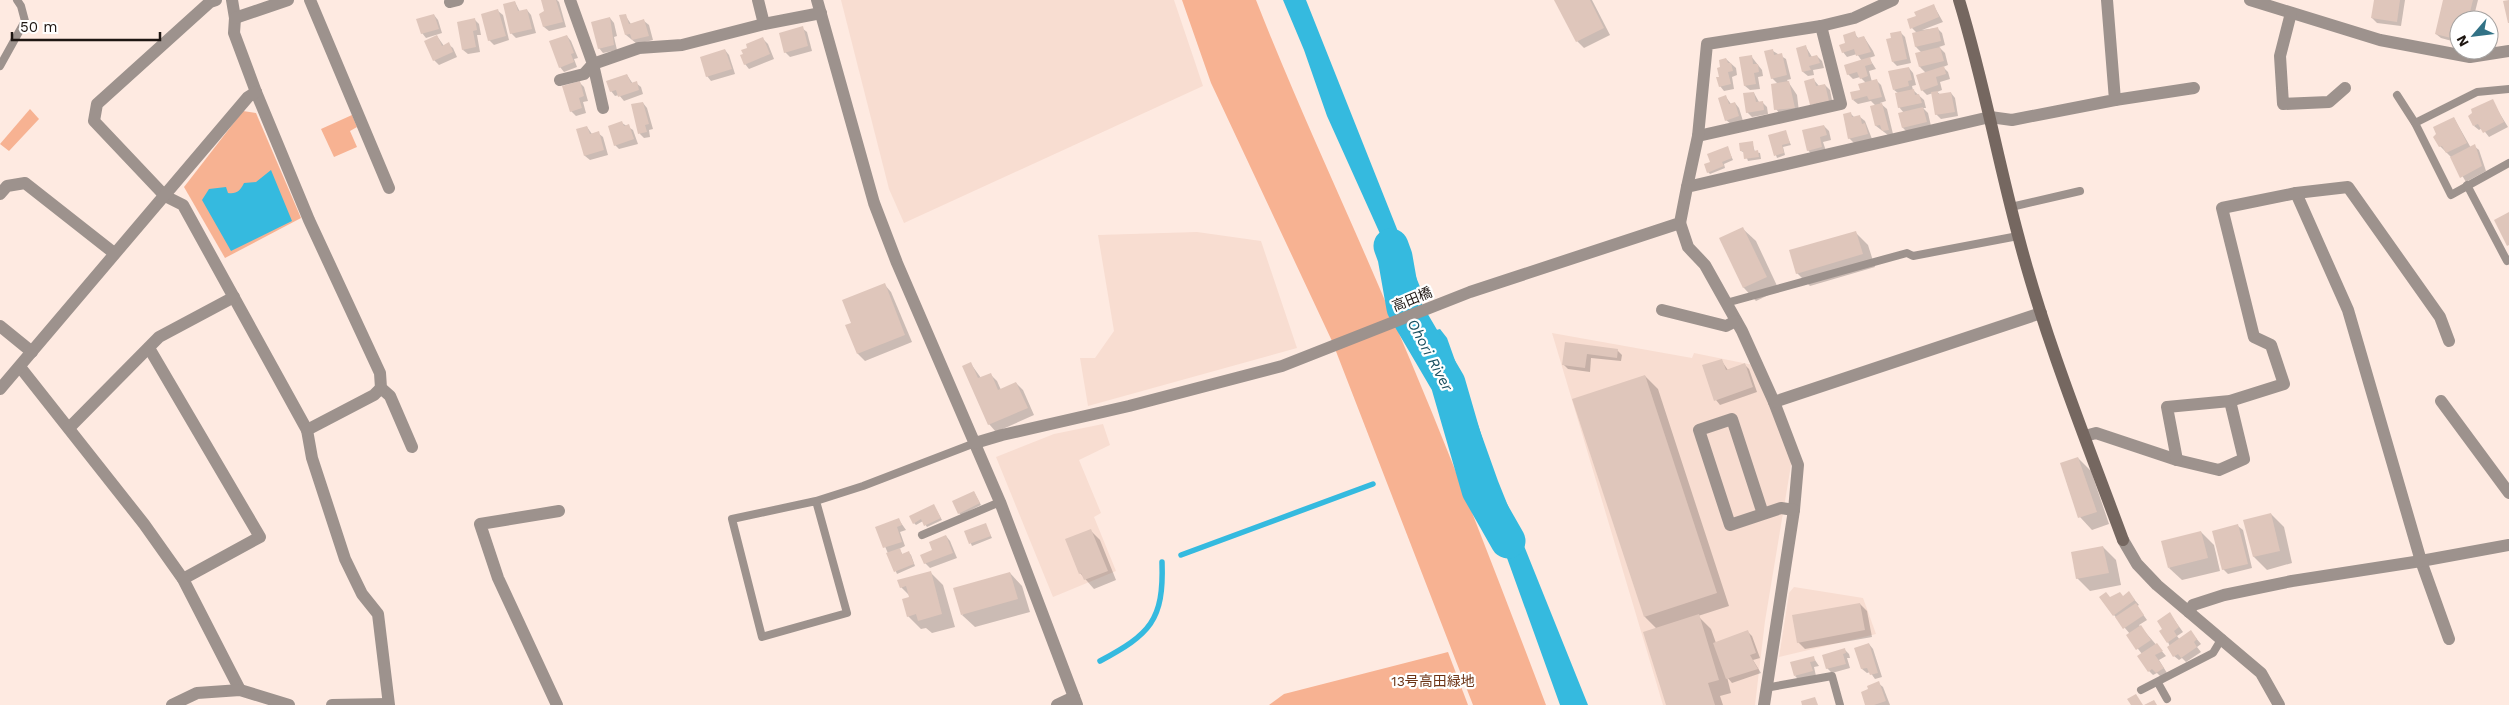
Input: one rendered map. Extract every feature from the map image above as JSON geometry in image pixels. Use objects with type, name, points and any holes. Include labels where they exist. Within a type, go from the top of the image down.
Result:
[{"type":"street","points":[[216,0],[210,2],[97,104],[94,121],[165,196],[183,205],[307,430],[312,458],[345,559],[362,594],[378,614],[388,704],[332,705]]},
{"type":"street","points":[[232,0],[235,18],[234,32],[256,92],[309,220],[380,373],[381,388],[390,396],[412,447]]},
{"type":"street","points":[[235,18],[288,0]]},
{"type":"street","points":[[310,0],[389,188]]},
{"type":"street","points":[[570,0],[592,64],[603,108]]},
{"type":"street","points":[[758,0],[764,24]]},
{"type":"street","points":[[817,0],[874,203],[897,263],[1000,502],[1075,701],[1058,705]]},
{"type":"street","points":[[1764,705],[1765,688],[1794,510],[1798,465],[1774,402],[1736,321],[1705,264],[1688,247],[1680,223],[1698,136],[1707,44],[1821,26],[1854,18],[1893,0]]},
{"type":"street","points":[[1959,0],[1990,117],[2018,236],[2041,313],[2123,540],[2137,564],[2189,612],[2261,673],[2278,705]]},
{"type":"street","points":[[2107,0],[2116,100]]},
{"type":"street","points":[[2250,0],[2380,40],[2470,57],[2509,52]]},
{"type":"street","points":[[560,80],[584,74],[592,64],[639,48],[682,45],[764,24],[821,13]]},
{"type":"street","points":[[2291,13],[2280,56],[2283,104],[2329,102],[2345,88]]},
{"type":"street","points":[[1698,136],[1840,104],[1821,26]]},
{"type":"street","points":[[1687,187],[1990,117],[2012,120],[2116,100],[2194,88]]},
{"type":"street","points":[[0,390],[248,97],[256,92]]},
{"type":"street","points":[[0,194],[7,186],[24,183],[114,254]]},
{"type":"street","points":[[2176,460],[2167,407],[2230,401],[2284,384],[2271,346],[2254,337],[2222,208],[2296,192],[2348,187],[2440,317],[2449,341]]},
{"type":"street","points":[[2296,192],[2348,310],[2421,561],[2450,639]]},
{"type":"street","name":"高田橋","points":[[975,443],[1129,406],[1282,366],[1366,335],[1470,292],[1680,223]]},
{"type":"street","points":[[69,428],[160,337],[234,296]]},
{"type":"street","points":[[1662,310],[1726,326],[1736,321]]},
{"type":"street","points":[[1774,402],[2041,313]]},
{"type":"street","points":[[0,326],[32,352]]},
{"type":"street","points":[[149,348],[260,537],[183,579]]},
{"type":"street","points":[[20,367],[144,524],[183,579],[240,690]]},
{"type":"street","points":[[307,430],[374,395],[381,388]]},
{"type":"street","points":[[2085,436],[2096,433],[2176,460],[2218,470],[2244,459],[2230,401]]},
{"type":"street","points":[[2441,401],[2509,493]]},
{"type":"street","points":[[1763,514],[1732,419],[1699,430],[1730,525],[1763,514],[1781,508],[1794,510]]},
{"type":"street","points":[[557,705],[498,578],[480,524],[559,511]]},
{"type":"street","points":[[2189,612],[2193,605],[2224,595],[2292,580],[2421,561],[2509,545]]},
{"type":"street","points":[[172,705],[197,693],[240,690],[289,705]]},
{"type":"lane","points":[[0,66],[25,21],[21,6],[17,0]]},
{"type":"lane","points":[[2415,123],[2477,92],[2509,88]]},
{"type":"lane","points":[[2397,95],[2415,123],[2451,195],[2509,163]]},
{"type":"lane","points":[[2467,185],[2507,261],[2509,260]]},
{"type":"lane","points":[[2011,206],[2080,191]]},
{"type":"lane","points":[[1726,303],[1907,253],[1913,256],[2018,236]]},
{"type":"lane","points":[[816,501],[847,613],[762,637],[732,519],[816,501],[863,486],[975,443]]},
{"type":"lane","points":[[922,535],[1000,502]]},
{"type":"lane","points":[[2141,690],[2158,683],[2213,653],[2222,638]]},
{"type":"lane","points":[[1765,688],[1832,676],[1840,705]]},
{"type":"lane","points":[[2158,683],[2167,699]]},
{"type":"shaded area","points":[[841,0],[1174,0],[1203,86],[904,223],[889,189]]},
{"type":"shaded area","points":[[1197,232],[1261,241],[1297,348],[1088,406],[1080,358],[1095,358],[1114,331],[1098,235]]},
{"type":"shaded area","points":[[1552,333],[1692,358],[1694,353],[1753,365],[1792,459],[1765,621],[1755,705],[1663,705]]},
{"type":"shaded area","points":[[1103,424],[1110,445],[1079,460],[1101,513],[1094,517],[1116,571],[1053,597],[996,457],[1054,434]]},
{"type":"shaded area","points":[[1794,587],[1863,598],[1876,634],[1779,657],[1789,593]]},
{"type":"green space","points":[[1182,0],[1256,0],[1430,408],[1546,705],[1473,705],[1332,341],[1211,83]]},
{"type":"green space","points":[[30,109],[39,119],[9,151],[0,144]]},
{"type":"green space","points":[[243,111],[256,113],[301,218],[225,258],[184,187]]},
{"type":"green space","points":[[352,115],[357,127],[350,131],[357,147],[334,157],[321,129]]},
{"type":"green space","name":"13号高田緑地","points":[[1448,652],[1468,705],[1269,705],[1284,694]]},
{"type":"water","points":[[1283,0],[1306,0],[1424,297],[1406,310],[1395,267],[1327,116],[1304,50]]},
{"type":"water","points":[[271,170],[292,221],[231,251],[202,200],[209,189],[226,187],[228,193],[234,193],[240,190],[244,183],[256,182]]},
{"type":"water","points":[[1440,329],[1447,338],[1498,481],[1588,705],[1560,705],[1453,408],[1422,334]]},
{"type":"building","points":[[541,0],[556,0],[563,22],[543,27],[539,14],[544,11]]},
{"type":"building","points":[[1554,0],[1590,0],[1604,28],[1576,42]]},
{"type":"building","points":[[2374,0],[2400,0],[2397,22],[2371,18]]},
{"type":"building","points":[[2443,0],[2473,0],[2470,10],[2449,10],[2449,38],[2435,34]]},
{"type":"building","points":[[2509,0],[2509,23],[2508,23],[2503,1]]},
{"type":"building","points":[[515,1],[518,11],[527,9],[532,29],[510,34],[503,4]]},
{"type":"building","points":[[1934,4],[1939,17],[1910,29],[1907,19],[1916,16],[1914,12]]},
{"type":"building","points":[[498,9],[506,36],[488,41],[481,14]]},
{"type":"building","points":[[434,14],[439,29],[421,34],[416,19]]},
{"type":"building","points":[[626,14],[629,24],[644,19],[649,36],[632,40],[630,34],[625,35],[619,15]]},
{"type":"building","points":[[610,17],[614,45],[598,49],[591,22]]},
{"type":"building","points":[[475,18],[477,30],[473,31],[476,47],[462,50],[457,22]]},
{"type":"building","points":[[803,26],[808,46],[784,53],[779,33]]},
{"type":"building","points":[[1938,27],[1941,41],[1915,47],[1912,33]]},
{"type":"building","points":[[1855,31],[1857,38],[1864,36],[1871,52],[1856,56],[1854,49],[1842,53],[1839,45],[1845,43],[1843,35]]},
{"type":"building","points":[[1901,31],[1907,59],[1892,62],[1886,39],[1891,38],[1890,33]]},
{"type":"building","points":[[437,35],[442,46],[449,42],[453,52],[433,61],[424,41]]},
{"type":"building","points":[[567,35],[574,53],[571,54],[574,62],[559,68],[549,41]]},
{"type":"building","points":[[763,37],[770,54],[744,65],[740,55],[743,54],[741,50],[747,48],[746,44]]},
{"type":"building","points":[[1806,45],[1809,57],[1817,55],[1820,63],[1809,66],[1811,70],[1802,72],[1796,48]]},
{"type":"building","points":[[1940,47],[1944,61],[1919,67],[1915,53]]},
{"type":"building","points":[[725,49],[732,69],[706,77],[700,57]]},
{"type":"building","points":[[1773,49],[1774,55],[1782,53],[1787,75],[1771,79],[1764,51]]},
{"type":"building","points":[[1752,55],[1753,64],[1758,64],[1759,72],[1754,73],[1756,84],[1744,86],[1739,57]]},
{"type":"building","points":[[1870,57],[1872,64],[1865,66],[1868,76],[1860,79],[1857,72],[1847,75],[1844,65]]},
{"type":"building","points":[[1726,58],[1728,63],[1731,63],[1733,71],[1728,72],[1731,84],[1719,87],[1716,77],[1719,77],[1717,68],[1720,67],[1719,60]]},
{"type":"building","points":[[1944,66],[1946,74],[1936,77],[1938,85],[1921,91],[1916,75]]},
{"type":"building","points":[[1909,67],[1912,80],[1908,81],[1909,86],[1893,90],[1888,71]]},
{"type":"building","points":[[627,74],[631,83],[637,81],[639,90],[618,97],[616,90],[610,92],[606,81]]},
{"type":"building","points":[[1814,78],[1816,86],[1825,84],[1829,101],[1810,105],[1804,81]]},
{"type":"building","points":[[1877,79],[1882,97],[1869,100],[1867,96],[1852,100],[1850,92],[1860,90],[1858,84]]},
{"type":"building","points":[[580,81],[584,96],[579,98],[582,108],[570,112],[562,86]]},
{"type":"building","points":[[1789,81],[1795,108],[1774,110],[1771,84]]},
{"type":"building","points":[[1914,89],[1915,95],[1919,94],[1922,103],[1898,108],[1895,93]]},
{"type":"building","points":[[1938,91],[1938,94],[1951,92],[1955,112],[1935,115],[1931,92]]},
{"type":"building","points":[[1754,92],[1756,102],[1763,101],[1764,110],[1746,113],[1743,93]]},
{"type":"building","points":[[1726,95],[1729,104],[1735,102],[1739,116],[1725,121],[1718,98]]},
{"type":"building","points":[[2493,99],[2504,122],[2483,133],[2478,124],[2473,126],[2468,116],[2472,113],[2471,109]]},
{"type":"building","points":[[643,102],[649,124],[645,125],[647,132],[638,134],[631,104]]},
{"type":"building","points":[[1882,103],[1889,130],[1882,131],[1880,125],[1875,126],[1870,106]]},
{"type":"building","points":[[1923,107],[1927,122],[1902,128],[1898,113]]},
{"type":"building","points":[[1851,112],[1852,117],[1860,115],[1862,124],[1865,123],[1868,134],[1848,139],[1843,114]]},
{"type":"building","points":[[2454,117],[2467,143],[2446,153],[2442,146],[2439,147],[2433,137],[2436,134],[2433,127]]},
{"type":"building","points":[[622,121],[624,126],[629,124],[634,139],[614,146],[608,126]]},
{"type":"building","points":[[1824,125],[1827,135],[1820,137],[1822,147],[1807,151],[1802,130]]},
{"type":"building","points":[[587,126],[590,134],[599,131],[604,150],[584,156],[576,129]]},
{"type":"building","points":[[1786,130],[1790,143],[1782,145],[1784,153],[1774,156],[1768,135]]},
{"type":"building","points":[[1753,141],[1754,151],[1758,150],[1759,157],[1744,159],[1739,143]]},
{"type":"building","points":[[2475,144],[2482,166],[2460,178],[2450,157]]},
{"type":"building","points":[[1728,146],[1732,158],[1722,162],[1724,166],[1707,173],[1704,164],[1710,162],[1707,154]]},
{"type":"building","points":[[2509,212],[2509,245],[2507,246],[2494,220]]},
{"type":"building","points":[[1743,227],[1767,277],[1743,288],[1719,238]]},
{"type":"building","points":[[1856,231],[1863,254],[1796,274],[1789,250]]},
{"type":"building","points":[[885,283],[905,335],[857,354],[845,325],[851,323],[842,300]]},
{"type":"building","points":[[1565,342],[1618,349],[1617,358],[1587,354],[1585,368],[1562,365]]},
{"type":"building","points":[[1722,359],[1726,370],[1745,363],[1753,387],[1714,401],[1702,365]]},
{"type":"building","points":[[971,362],[978,378],[991,373],[998,390],[1016,382],[1028,408],[988,425],[962,366]]},
{"type":"building","points":[[1645,375],[1717,593],[1644,617],[1572,399]]},
{"type":"building","points":[[2078,457],[2097,512],[2078,518],[2060,463]]},
{"type":"building","points":[[974,491],[980,503],[958,514],[952,501]]},
{"type":"building","points":[[934,504],[941,518],[924,526],[921,519],[913,524],[909,516]]},
{"type":"building","points":[[2271,513],[2280,551],[2253,557],[2243,520]]},
{"type":"building","points":[[899,518],[902,525],[897,527],[902,542],[883,548],[875,527]]},
{"type":"building","points":[[986,523],[991,536],[969,544],[964,531]]},
{"type":"building","points":[[2238,524],[2248,564],[2222,570],[2212,531]]},
{"type":"building","points":[[1091,529],[1108,571],[1084,580],[1081,573],[1079,574],[1065,539]]},
{"type":"building","points":[[2201,531],[2208,558],[2168,568],[2161,541]]},
{"type":"building","points":[[946,535],[953,553],[924,564],[920,555],[932,550],[929,542]]},
{"type":"building","points":[[2103,546],[2109,573],[2076,579],[2071,552]]},
{"type":"building","points":[[900,548],[902,554],[909,551],[914,564],[894,572],[886,553]]},
{"type":"building","points":[[931,571],[942,614],[918,621],[916,614],[907,617],[902,599],[909,597],[906,586],[900,588],[897,580]]},
{"type":"building","points":[[1010,572],[1018,599],[961,615],[953,588]]},
{"type":"building","points":[[2129,591],[2135,600],[2113,616],[2099,597],[2106,592],[2110,597],[2120,592],[2123,596]]},
{"type":"building","points":[[1860,603],[1865,630],[1797,643],[1792,615]]},
{"type":"building","points":[[2136,603],[2144,615],[2123,629],[2115,617]]},
{"type":"building","points":[[2170,612],[2179,627],[2174,631],[2177,636],[2167,643],[2159,631],[2162,629],[2157,621]]},
{"type":"building","points":[[1699,614],[1719,680],[1708,683],[1715,705],[1666,705],[1643,632]]},
{"type":"building","points":[[2141,625],[2151,640],[2136,650],[2126,635]]},
{"type":"building","points":[[1748,630],[1756,653],[1750,655],[1758,669],[1726,679],[1713,643]]},
{"type":"building","points":[[2191,630],[2197,639],[2194,642],[2197,647],[2181,658],[2178,654],[2173,657],[2167,647]]},
{"type":"building","points":[[1869,643],[1878,673],[1870,675],[1867,668],[1861,669],[1854,648]]},
{"type":"building","points":[[2157,643],[2163,651],[2155,655],[2164,668],[2156,673],[2152,669],[2148,672],[2137,656]]},
{"type":"building","points":[[1845,648],[1846,653],[1843,654],[1846,664],[1826,669],[1822,655]]},
{"type":"building","points":[[1814,656],[1815,661],[1810,662],[1813,671],[1794,676],[1790,662]]},
{"type":"building","points":[[1879,681],[1886,701],[1874,705],[1865,705],[1861,692],[1868,689],[1867,686]]},
{"type":"building","points":[[2136,694],[2143,705],[2131,705],[2127,699]]},
{"type":"building","points":[[1815,697],[1818,705],[1802,705],[1801,701]]},
{"type":"building","points":[[2154,700],[2157,705],[2144,705]]},
{"type":"waterway","name":"Ohori River","points":[[1391,246],[1395,257],[1404,308],[1448,383],[1479,490],[1508,541]]},
{"type":"waterway","points":[[1181,555],[1373,484]]},
{"type":"waterway","points":[[1100,661],[1131,642],[1150,624],[1160,599],[1162,562]]}]
